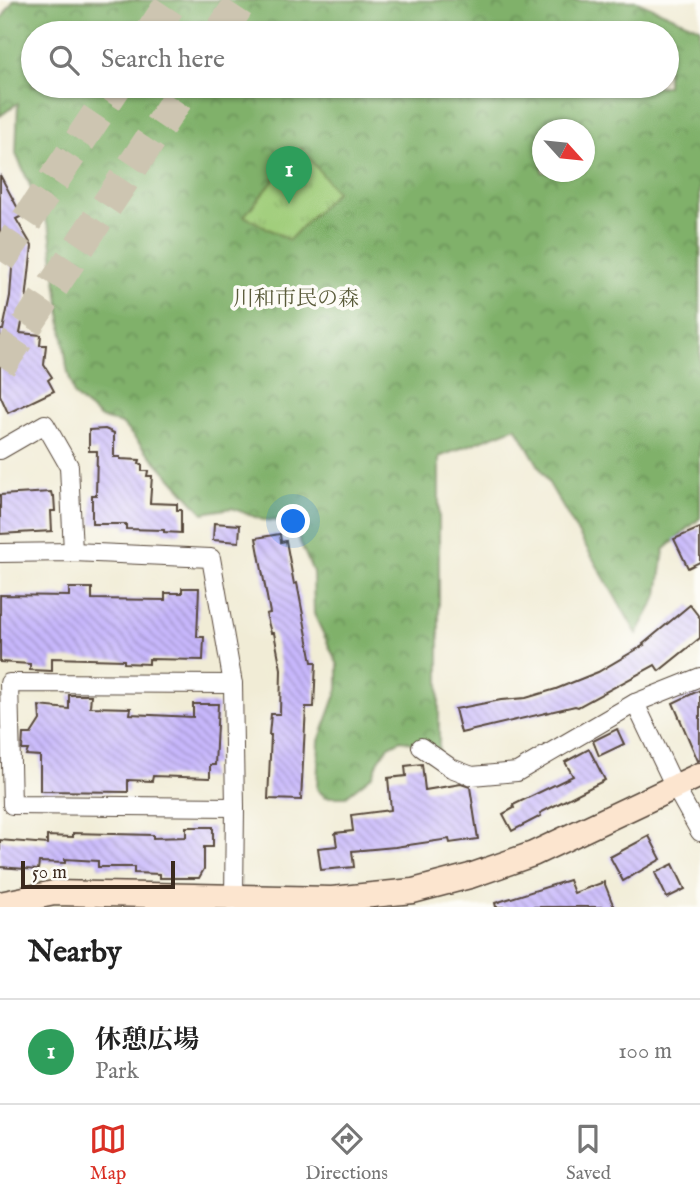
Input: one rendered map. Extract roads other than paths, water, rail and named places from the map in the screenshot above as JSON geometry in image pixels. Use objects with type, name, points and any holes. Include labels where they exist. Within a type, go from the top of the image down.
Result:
[{"type":"street","points":[[0,450],[45,425],[69,466],[73,552]]},
{"type":"street","points":[[0,552],[211,558],[233,684],[235,902]]},
{"type":"street","points":[[421,747],[452,768],[472,776],[517,772],[635,703],[700,677]]},
{"type":"street","points":[[233,684],[9,683],[12,805],[235,807]]},
{"type":"street","points":[[635,703],[700,832]]},
{"type":"street","points":[[0,904],[54,893],[235,902],[332,900],[413,891],[470,876],[533,854],[700,775]]},
{"type":"tunnel","points":[[159,21],[173,0]]},
{"type":"tunnel","points":[[228,21],[242,0]]},
{"type":"tunnel","points":[[0,261],[108,98]]},
{"type":"tunnel","points":[[0,366],[178,98]]},
{"type":"place","name":"休憩広場","points":[[289,204]]},
{"type":"park label","name":"川和市民の森","points":[[296,298]]}]
